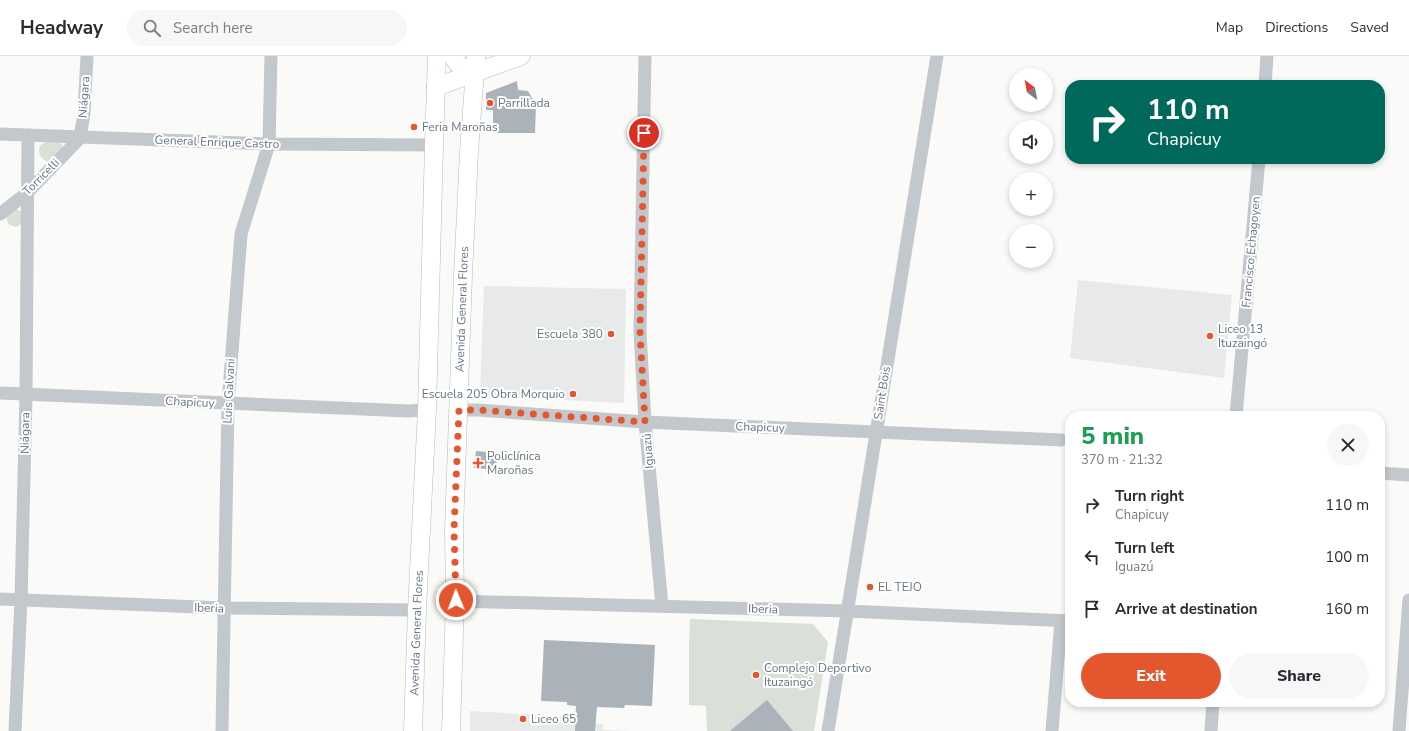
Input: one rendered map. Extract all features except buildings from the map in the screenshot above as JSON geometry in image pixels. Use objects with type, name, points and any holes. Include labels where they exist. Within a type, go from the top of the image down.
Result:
[{"type":"main road","name":"Avenida General Flores","points":[[413,731],[427,410],[437,56]]},
{"type":"main road","points":[[453,56],[463,69],[476,64],[521,56]]},
{"type":"main road","name":"Avenida General Flores","points":[[451,731],[456,600],[454,530],[469,152],[476,64]]},
{"type":"main road","points":[[436,86],[476,64]]},
{"type":"street","name":"Niágara","points":[[80,138],[84,112],[87,56]]},
{"type":"street","name":"Luis Galvani","points":[[222,731],[228,404],[241,234],[269,144],[271,56]]},
{"type":"street","name":"Iguazú","points":[[645,56],[640,332],[645,422],[662,606]]},
{"type":"street","name":"Saint Bois","points":[[828,731],[937,56]]},
{"type":"street","points":[[1265,80],[1267,56]]},
{"type":"street","name":"General Enrique Castro","points":[[0,134],[269,144],[434,145]]},
{"type":"street","name":"Niágara","points":[[15,731],[21,600],[26,395],[28,135]]},
{"type":"street","name":"Torricelli","points":[[0,214],[27,192],[80,138]]},
{"type":"street","name":"Francisco Echagoyen","points":[[1236,411],[1259,164]]},
{"type":"street","name":"Chapicuy","points":[[0,393],[228,404],[408,411],[427,410]]},
{"type":"street","name":"Chapicuy","points":[[459,410],[478,410],[645,422],[1061,440]]},
{"type":"street","points":[[1385,473],[1409,475]]},
{"type":"street","name":"Iberia","points":[[0,599],[224,608],[418,610]]},
{"type":"street","name":"Iberia","points":[[456,600],[847,612],[1065,621]]},
{"type":"street","points":[[1399,731],[1406,660],[1409,600]]},
{"type":"street","points":[[1052,731],[1065,621]]},
{"type":"street","points":[[1211,731],[1213,707]]},
{"type":"shaded area","points":[[46,142],[59,142],[62,144],[63,149],[48,162],[42,158],[39,152],[40,146]]},
{"type":"shaded area","points":[[15,209],[22,211],[23,223],[16,227],[8,224],[6,215]]},
{"type":"shaded area","points":[[1078,280],[1232,295],[1224,378],[1070,358]]},
{"type":"shaded area","points":[[484,286],[626,289],[624,403],[480,396]]},
{"type":"shaded area","name":"Complejo Deportivo Ituzaingó","points":[[690,619],[813,624],[828,642],[814,731],[707,731],[706,706],[689,705]]},
{"type":"shaded area","name":"Liceo 65","points":[[470,711],[575,717],[576,723],[603,724],[603,730],[631,731],[470,731]]},
{"type":"place","name":"Parrillada","points":[[490,103]]},
{"type":"place","name":"Feria Maroñas","points":[[414,127]]},
{"type":"place","name":"Escuela 380","points":[[611,334]]},
{"type":"place","name":"Liceo 13 Ituzaingó","points":[[1210,336]]},
{"type":"place","name":"Escuela 205 Obra Morquio","points":[[573,394]]},
{"type":"place","name":"Policlínica Maroñas","points":[[478,463]]},
{"type":"place","name":"EL TEJO","points":[[870,587]]},
{"type":"place","name":"Complejo Deportivo Ituzaingó","points":[[756,675]]},
{"type":"place","name":"Liceo 65","points":[[523,719]]},
{"type":"route","points":[[456,600],[454,530],[459,410],[478,410],[645,422],[640,332],[644,133]]}]
